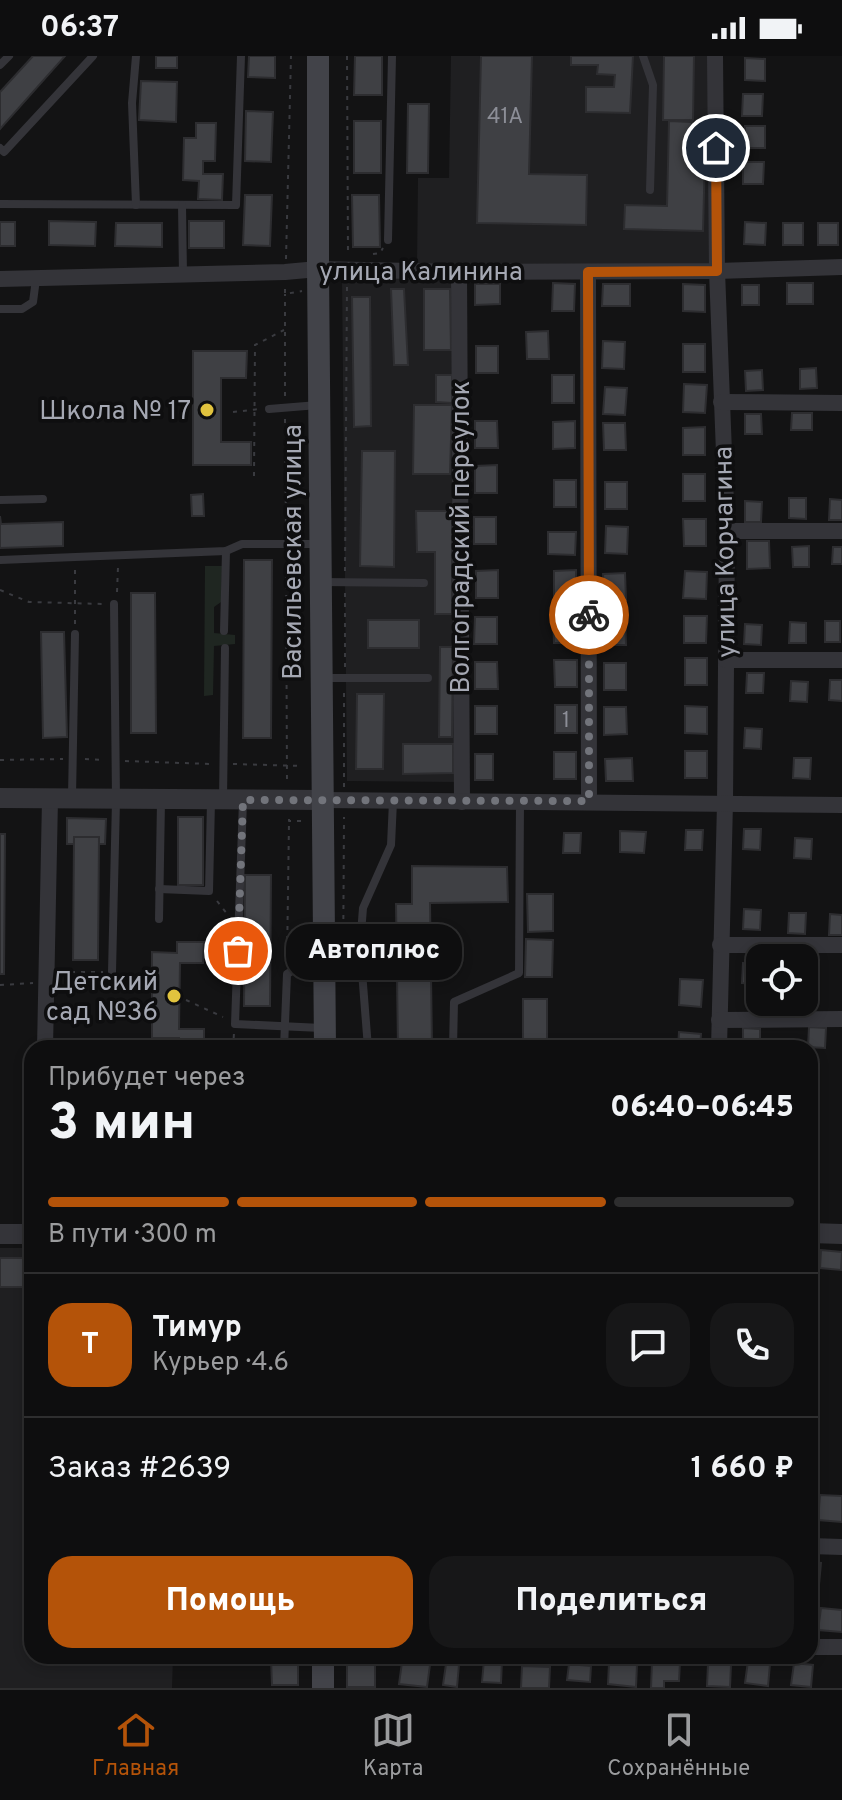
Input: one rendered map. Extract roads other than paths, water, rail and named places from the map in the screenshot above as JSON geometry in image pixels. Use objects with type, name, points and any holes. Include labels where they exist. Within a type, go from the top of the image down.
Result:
[{"type":"main road","name":"Васильевская улица","points":[[318,56],[322,766],[333,810],[324,957],[325,1038]]},
{"type":"main road","points":[[323,1664],[323,1688]]},
{"type":"street","name":"улица Корчагина","points":[[715,56],[717,271],[727,531],[719,1040]]},
{"type":"street","name":"улица Калинина","points":[[0,279],[285,272],[318,279],[348,270],[588,272],[842,267]]},
{"type":"street","name":"Волгоградский переулок","points":[[459,272],[462,802]]},
{"type":"street","points":[[588,272],[589,801]]},
{"type":"street","points":[[721,402],[842,403]]},
{"type":"street","points":[[727,531],[842,531]]},
{"type":"street","points":[[726,660],[842,660]]},
{"type":"street","points":[[0,798],[288,800],[333,810],[393,801],[842,805]]},
{"type":"street","points":[[45,1040],[50,799]]},
{"type":"street","points":[[720,945],[842,945]]},
{"type":"street","points":[[719,1020],[842,1019]]},
{"type":"street","points":[[818,1233],[842,1234]]},
{"type":"street","points":[[0,1234],[24,1234]]},
{"type":"street","points":[[818,1546],[842,1547]]},
{"type":"street","points":[[818,1647],[842,1647]]},
{"type":"lane","points":[[0,65],[9,56]]},
{"type":"lane","points":[[0,148],[4,152],[93,56]]},
{"type":"lane","points":[[136,56],[132,103],[136,205]]},
{"type":"lane","points":[[0,204],[236,205],[241,56]]},
{"type":"lane","points":[[388,240],[392,56]]},
{"type":"lane","points":[[643,56],[653,85],[650,190]]},
{"type":"lane","points":[[182,205],[183,275]]},
{"type":"lane","points":[[0,309],[22,309],[33,302],[36,278]]},
{"type":"lane","points":[[269,409],[319,405]]},
{"type":"lane","points":[[0,500],[43,499]]},
{"type":"lane","points":[[0,560],[226,551],[242,544],[320,544]]},
{"type":"lane","points":[[224,631],[226,551]]},
{"type":"lane","points":[[320,582],[424,583]]},
{"type":"lane","points":[[112,972],[116,800],[114,604]]},
{"type":"lane","points":[[72,799],[75,634]]},
{"type":"lane","points":[[225,648],[223,764],[239,927],[235,1024],[284,1026],[325,1038]]},
{"type":"lane","points":[[321,678],[428,678]]},
{"type":"lane","points":[[159,919],[161,800]]},
{"type":"lane","points":[[159,889],[209,891],[226,800]]},
{"type":"lane","points":[[367,1040],[360,946],[363,908],[391,845],[393,801]]},
{"type":"lane","points":[[453,1040],[454,1002],[519,973],[520,802]]},
{"type":"lane","points":[[284,1040],[287,974],[313,958],[324,957]]},
{"type":"place","name":"Школа № 17","points":[[207,410]]},
{"type":"place","name":"Автоплюс","points":[[238,951]]},
{"type":"place","name":"Детский сад №36","points":[[174,996]]}]
